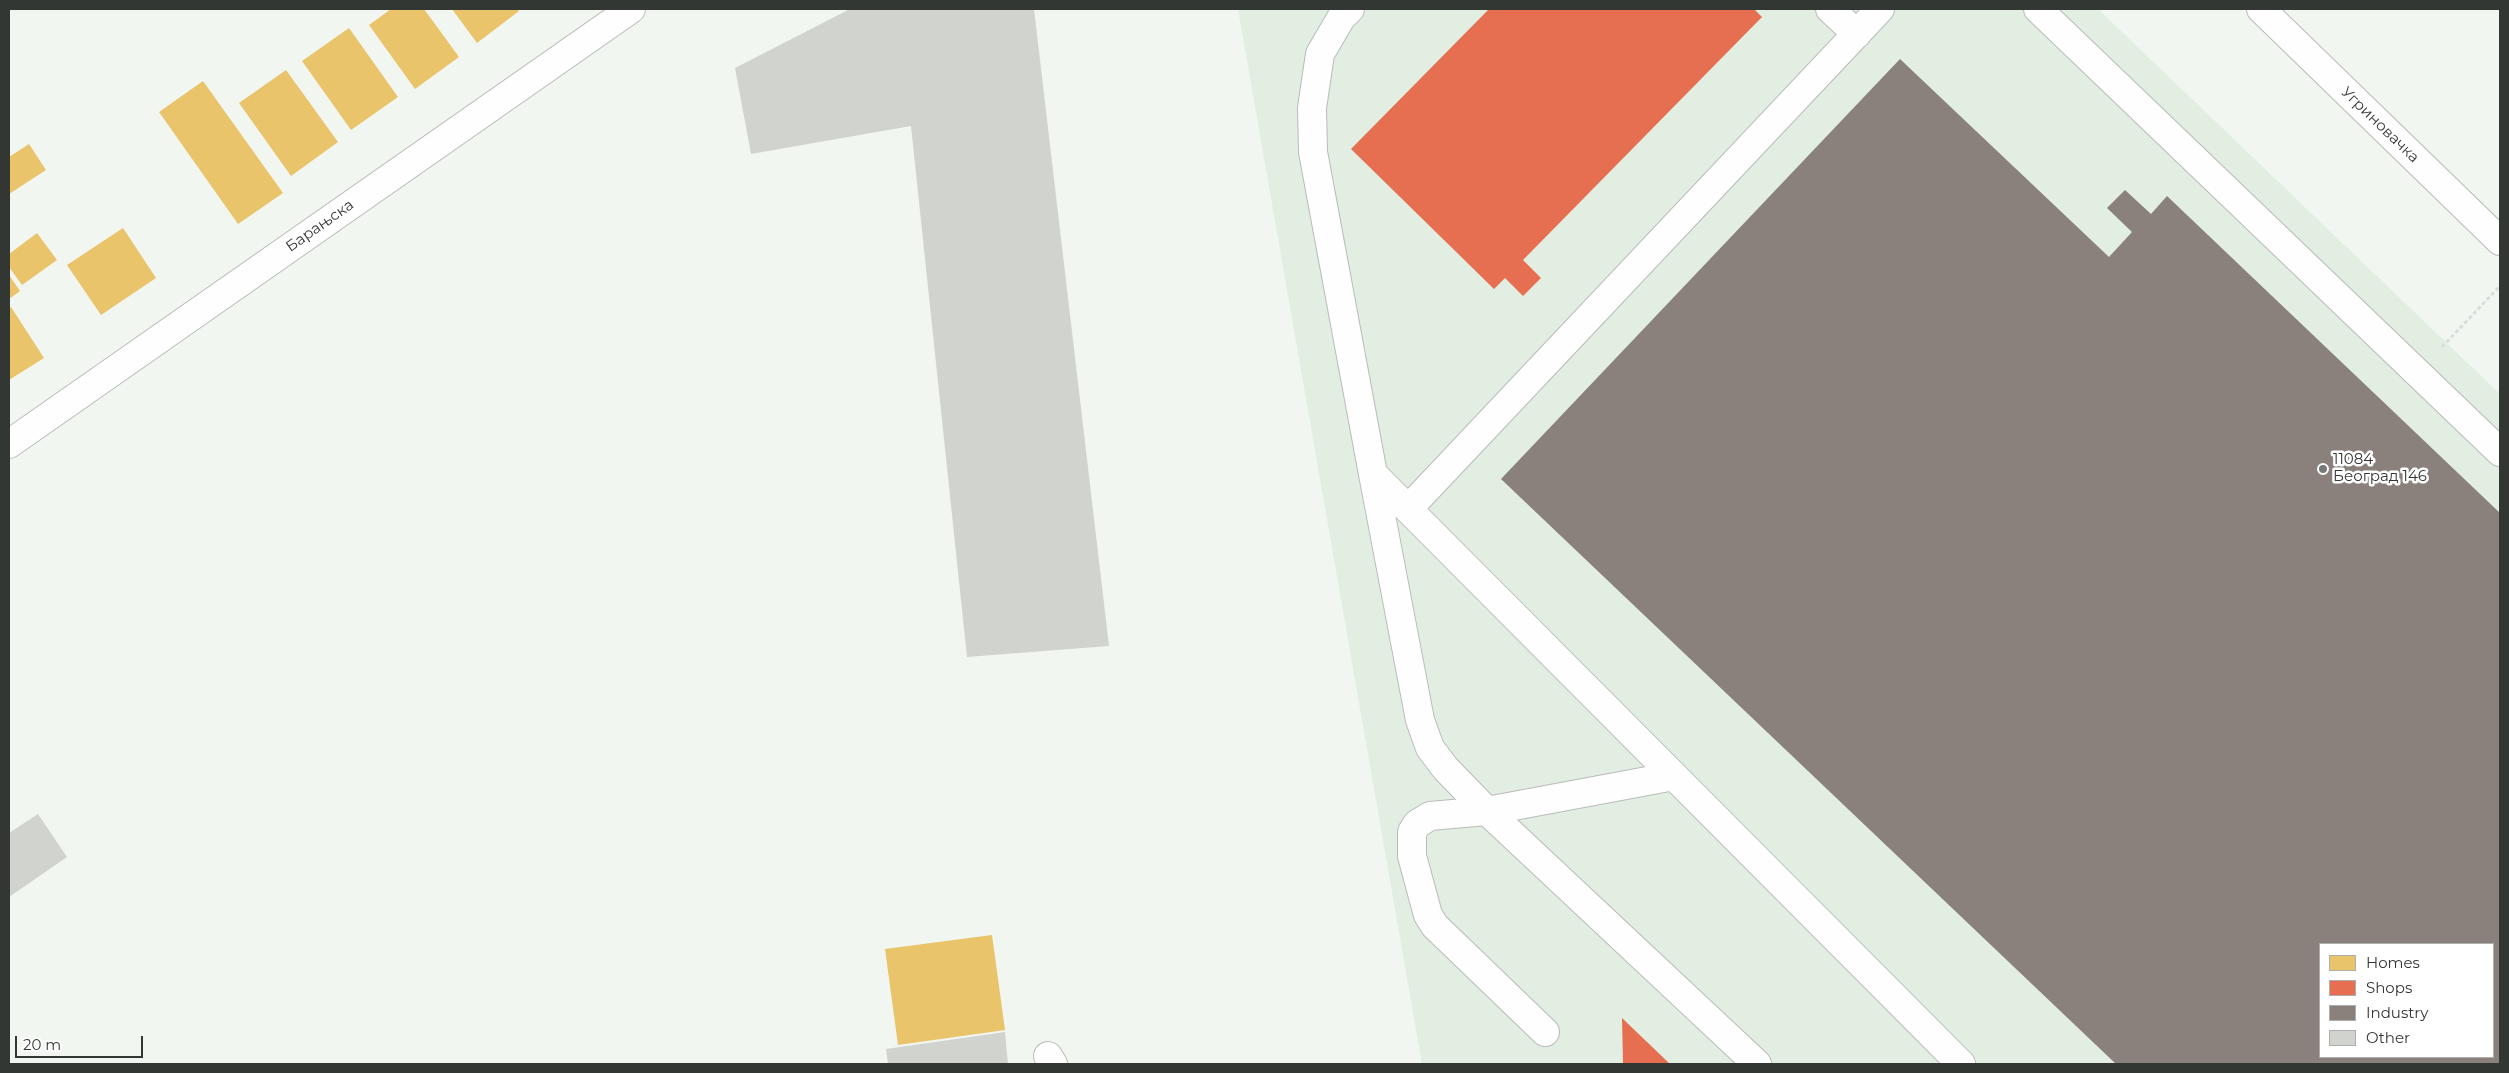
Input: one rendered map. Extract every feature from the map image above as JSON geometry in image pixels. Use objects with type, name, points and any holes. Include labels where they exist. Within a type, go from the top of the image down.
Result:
[{"type":"street","name":"Барањска","points":[[9,444],[631,9]]},
{"type":"street","points":[[1350,9],[1342,18],[1320,54],[1312,108],[1313,152],[1420,720],[1430,748],[1446,769],[1488,811],[1757,1064]]},
{"type":"street","points":[[1830,9],[1857,34]]},
{"type":"street","points":[[1408,509],[1880,9]]},
{"type":"street","points":[[2038,9],[2500,452]]},
{"type":"street","name":"Угриновачка","points":[[2261,9],[2500,241]]},
{"type":"street","points":[[1373,474],[1961,1064]]},
{"type":"street","points":[[1545,1032],[1435,926],[1424,903],[1411,843],[1412,832],[1417,824],[1430,816],[1488,811],[1674,776]]},
{"type":"path","points":[[2417,373],[2500,286]]},
{"type":"shaded area","points":[[1238,9],[2098,9],[2500,394],[2500,1064],[1422,1064]]},
{"type":"building: Homes","points":[[391,9],[424,9],[459,57],[415,89],[369,25]]},
{"type":"building: Homes","points":[[452,9],[517,9],[519,11],[477,43]]},
{"type":"building: Homes","points":[[349,28],[398,97],[351,130],[302,61]]},
{"type":"building: Homes","points":[[286,70],[338,142],[291,176],[239,103]]},
{"type":"building: Homes","points":[[203,81],[283,193],[238,224],[159,112]]},
{"type":"building: Homes","points":[[29,144],[46,170],[9,194],[9,157]]},
{"type":"building: Homes","points":[[123,228],[156,278],[101,315],[67,265]]},
{"type":"building: Homes","points":[[37,233],[57,260],[22,285],[9,267],[9,254]]},
{"type":"building: Homes","points":[[9,275],[20,291],[9,299]]},
{"type":"building: Homes","points":[[11,307],[44,358],[9,380],[9,309]]},
{"type":"building: Homes","points":[[992,935],[1005,1030],[898,1045],[885,949]]},
{"type":"building: Shops","points":[[1489,9],[1754,9],[1762,17],[1523,260],[1541,278],[1523,296],[1505,278],[1494,289],[1351,149]]},
{"type":"building: Shops","points":[[1622,1018],[1670,1064],[1623,1064]]},
{"type":"building: Industry","points":[[1900,59],[2109,257],[2132,232],[2107,208],[2125,190],[2151,214],[2167,196],[2500,513],[2500,1064],[2116,1064],[1501,479]]},
{"type":"building: Other","points":[[850,9],[1034,9],[1109,646],[967,657],[911,126],[751,154],[735,68]]},
{"type":"building: Other","points":[[38,814],[67,857],[9,897],[9,833]]},
{"type":"building: Other","points":[[1005,1032],[1008,1064],[888,1064],[886,1049]]},
{"type":"place","name":"11084 Београд 146","points":[[2323,469]]}]
